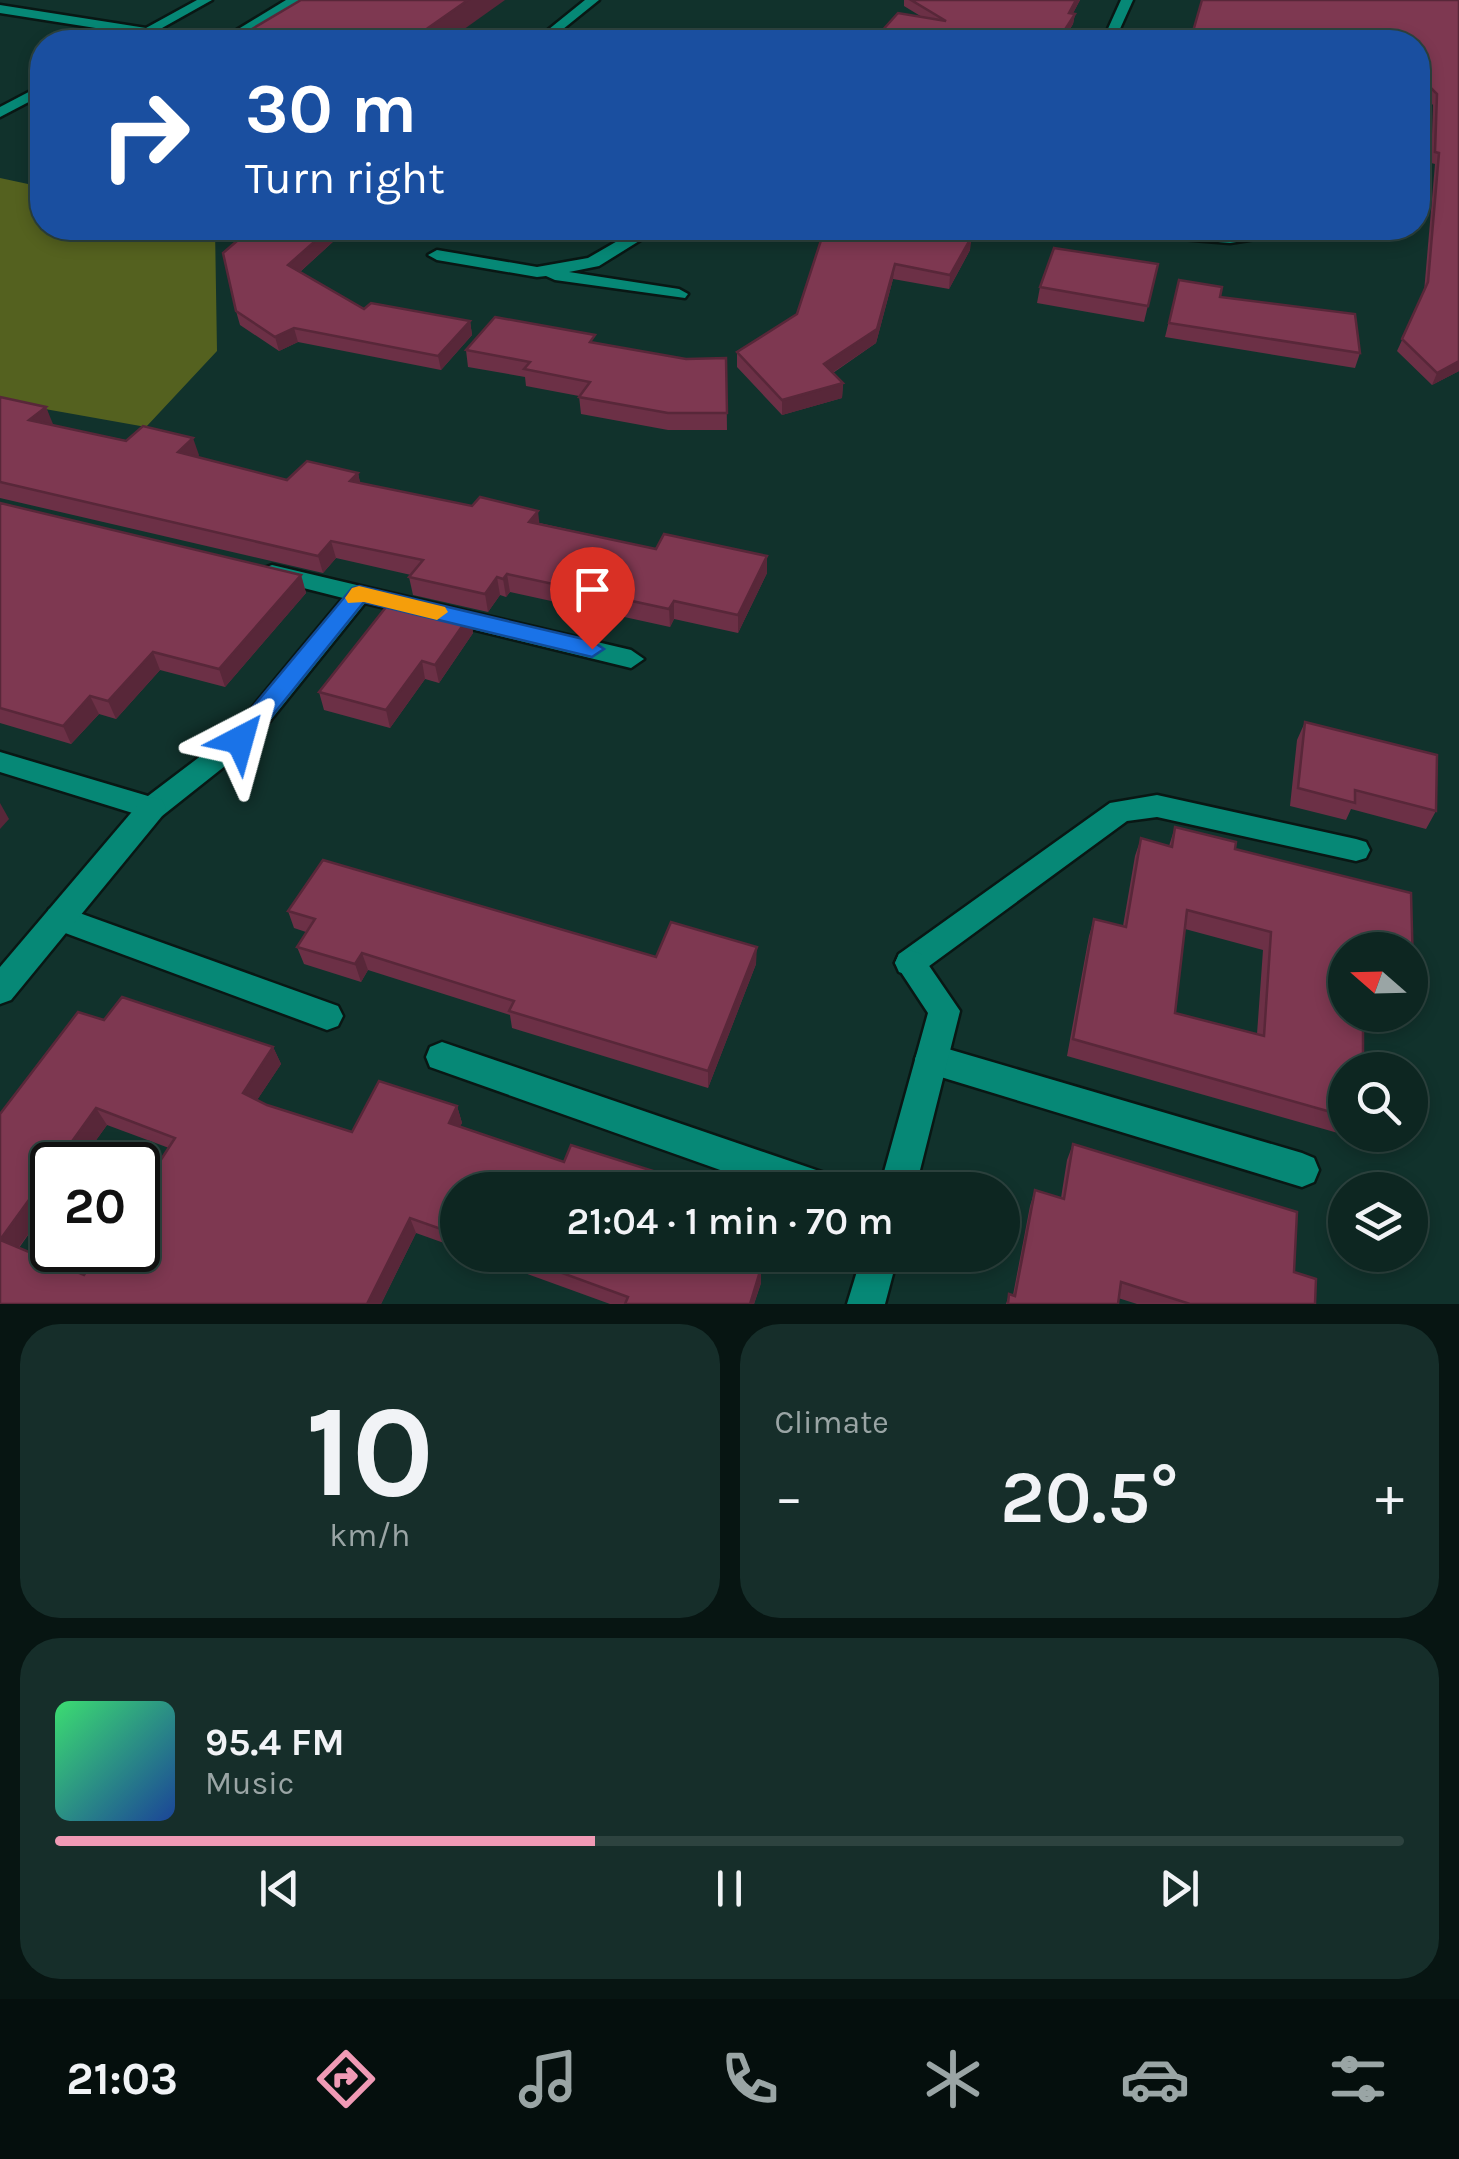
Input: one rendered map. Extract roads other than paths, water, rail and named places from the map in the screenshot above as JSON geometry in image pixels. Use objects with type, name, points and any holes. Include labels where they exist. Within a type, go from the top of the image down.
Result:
[{"type":"street","points":[[152,30],[206,0]]},
{"type":"street","points":[[244,30],[294,0]]},
{"type":"street","points":[[555,30],[593,0]]},
{"type":"street","points":[[1113,30],[1126,0]]},
{"type":"street","points":[[0,9],[135,30]]},
{"type":"street","points":[[0,112],[30,96]]},
{"type":"street","points":[[537,272],[592,262],[630,240]]},
{"type":"street","points":[[437,255],[679,294]]},
{"type":"street","points":[[246,566],[631,658]]},
{"type":"street","points":[[0,990],[152,808],[240,740],[359,594]]},
{"type":"street","points":[[0,762],[152,808]]},
{"type":"street","points":[[902,1172],[944,1011],[910,963],[1120,810],[1157,806],[1356,850]]},
{"type":"street","points":[[60,918],[326,1016]]},
{"type":"street","points":[[442,1057],[773,1172]]},
{"type":"street","points":[[931,1060],[1302,1170]]},
{"type":"street","points":[[866,1304],[875,1272]]}]
